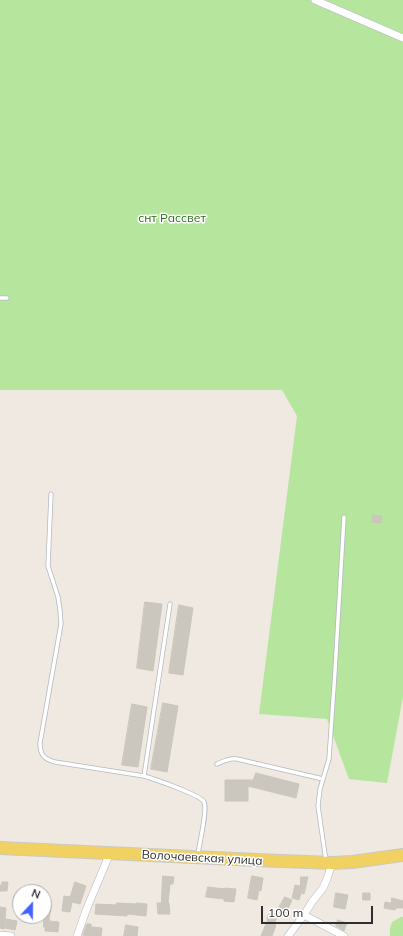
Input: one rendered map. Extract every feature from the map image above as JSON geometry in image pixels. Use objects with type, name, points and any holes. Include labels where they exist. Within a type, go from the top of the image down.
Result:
[{"type":"main road","name":"Волочаевская улица","points":[[0,848],[197,858],[329,862],[352,862],[403,855]]},
{"type":"street","points":[[315,0],[403,38]]},
{"type":"street","points":[[77,936],[110,854]]},
{"type":"street","points":[[288,936],[323,888],[327,879],[329,862]]},
{"type":"street","points":[[304,915],[344,936]]},
{"type":"street","points":[[0,935],[12,936]]},
{"type":"lane","points":[[0,298],[7,298]]},
{"type":"lane","points":[[50,494],[48,566],[58,597],[61,624],[40,743],[41,753],[46,759],[55,762],[144,776],[202,799],[205,805],[197,858]]},
{"type":"lane","points":[[329,862],[318,806],[320,789],[329,759],[344,517]]},
{"type":"lane","points":[[144,776],[170,604]]},
{"type":"lane","points":[[217,764],[225,760],[237,758],[323,779]]},
{"type":"green space","name":"снт Рассвет","points":[[0,0],[403,0],[403,697],[387,783],[349,779],[327,719],[259,714],[297,416],[282,390],[0,390]]},
{"type":"green space","points":[[403,917],[403,936],[390,936],[392,922]]},
{"type":"building","points":[[373,515],[382,516],[381,523],[372,522]]},
{"type":"building","points":[[145,602],[162,604],[153,671],[137,668]]},
{"type":"building","points":[[179,605],[193,608],[183,675],[169,673]]},
{"type":"building","points":[[163,703],[178,706],[167,772],[151,769]]},
{"type":"building","points":[[132,704],[147,707],[138,767],[122,765]]},
{"type":"building","points":[[256,773],[299,784],[296,798],[248,786],[248,801],[225,801],[225,780],[253,780]]},
{"type":"building","points":[[163,876],[174,877],[173,884],[170,884],[168,903],[170,914],[158,914],[157,903],[161,903]]},
{"type":"building","points":[[252,876],[263,878],[261,891],[259,890],[257,900],[248,898]]},
{"type":"building","points":[[301,877],[308,877],[304,894],[301,893],[299,900],[292,898],[295,885],[300,886]]},
{"type":"building","points":[[2,882],[8,882],[7,891],[0,891],[0,885],[2,885]]},
{"type":"building","points":[[75,882],[86,886],[80,904],[72,902],[70,912],[62,911],[64,896],[70,897]]},
{"type":"building","points":[[208,887],[236,889],[234,902],[206,897]]},
{"type":"building","points":[[336,893],[348,895],[345,909],[334,907]]},
{"type":"building","points":[[363,893],[370,893],[370,900],[363,900]]},
{"type":"building","points":[[285,897],[292,900],[285,915],[277,911]]},
{"type":"building","points":[[392,898],[403,901],[403,908],[396,908],[395,910],[384,908],[385,902],[391,903]]},
{"type":"building","points":[[117,903],[147,904],[146,916],[127,914],[127,916],[95,914],[96,904],[116,905]]},
{"type":"building","points":[[0,907],[6,908],[4,929],[0,928]]},
{"type":"building","points":[[270,912],[278,915],[274,924],[276,925],[272,936],[261,936],[268,919]]},
{"type":"building","points":[[6,919],[12,920],[12,924],[16,924],[15,930],[5,928]]},
{"type":"building","points":[[338,920],[347,923],[344,931],[336,926]]},
{"type":"building","points":[[52,921],[59,922],[58,932],[45,931],[44,924],[52,924]]},
{"type":"building","points":[[87,924],[91,924],[91,927],[102,928],[101,936],[83,935]]},
{"type":"building","points":[[126,925],[138,927],[137,936],[124,936]]}]
